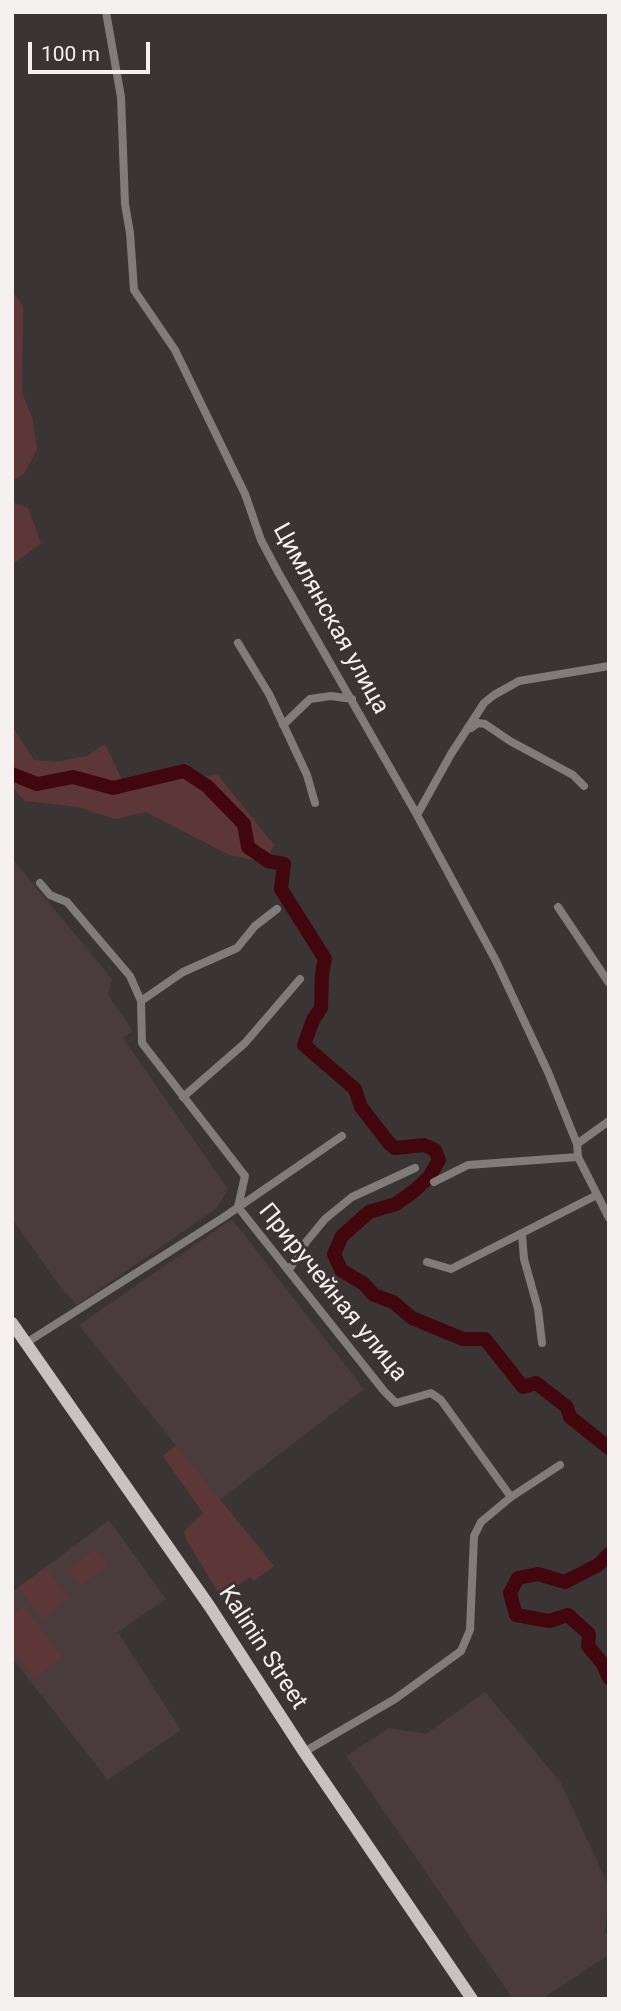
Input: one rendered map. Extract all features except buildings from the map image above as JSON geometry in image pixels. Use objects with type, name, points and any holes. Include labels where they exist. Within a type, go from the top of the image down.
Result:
[{"type":"main road","name":"Kalinin Street","points":[[12,1323],[210,1607],[304,1752],[472,1999]]},
{"type":"street","name":"Цимлянская улица","points":[[106,12],[121,97],[125,204],[134,290],[175,350],[245,494],[261,540],[417,815],[496,961],[548,1072],[595,1196],[609,1218]]},
{"type":"street","points":[[238,643],[270,694],[307,775],[315,803]]},
{"type":"street","points":[[417,815],[484,703],[519,681],[609,666]]},
{"type":"street","points":[[282,724],[310,699],[331,696],[352,699]]},
{"type":"street","points":[[466,731],[478,723],[485,724],[510,741],[573,775],[584,786]]},
{"type":"street","name":"Приручейная улица","points":[[40,884],[50,895],[67,902],[130,976],[141,1001],[142,1043],[245,1176],[238,1207],[383,1391],[396,1403],[431,1393],[441,1400],[510,1497]]},
{"type":"street","points":[[558,907],[609,983]]},
{"type":"street","points":[[141,1001],[183,972],[237,948],[255,926],[276,909]]},
{"type":"street","points":[[183,1097],[245,1043],[300,979]]},
{"type":"street","points":[[577,1144],[609,1121]]},
{"type":"street","points":[[26,1343],[238,1207],[342,1136]]},
{"type":"street","points":[[434,1182],[468,1165],[578,1157]]},
{"type":"street","points":[[289,1270],[306,1242],[325,1219],[352,1197],[415,1168]]},
{"type":"street","points":[[427,1262],[451,1269],[595,1196]]},
{"type":"street","points":[[522,1234],[524,1259],[538,1309],[542,1343]]},
{"type":"street","points":[[304,1752],[396,1699],[461,1651],[470,1630],[474,1536],[481,1522],[510,1497],[560,1465]]},
{"type":"shaded area","points":[[12,291],[23,306],[22,393],[33,420],[37,450],[24,474],[12,481]]},
{"type":"shaded area","points":[[12,502],[28,508],[41,543],[12,565]]},
{"type":"shaded area","points":[[12,726],[34,760],[56,762],[87,756],[105,744],[122,780],[187,763],[198,777],[218,775],[274,845],[265,863],[229,855],[146,812],[115,819],[78,807],[25,801],[12,787]]},
{"type":"shaded area","points":[[12,858],[112,979],[108,995],[133,1031],[123,1038],[228,1189],[217,1208],[77,1305],[61,1288],[12,1219]]},
{"type":"shaded area","points":[[232,1219],[364,1389],[220,1500],[79,1325]]},
{"type":"shaded area","points":[[176,1445],[274,1566],[254,1581],[250,1577],[237,1586],[239,1593],[224,1602],[187,1541],[184,1531],[203,1513],[163,1456]]},
{"type":"shaded area","points":[[109,1520],[166,1599],[118,1632],[181,1730],[108,1780],[12,1658],[12,1592]]},
{"type":"shaded area","points":[[96,1549],[108,1565],[81,1585],[69,1569]]},
{"type":"shaded area","points":[[46,1568],[69,1599],[42,1619],[19,1587]]},
{"type":"shaded area","points":[[24,1606],[62,1657],[34,1678],[12,1650],[12,1615]]},
{"type":"shaded area","points":[[485,1692],[561,1783],[609,1887],[605,1932],[609,1938],[609,1955],[542,1999],[513,1999],[346,1756],[389,1728],[426,1734]]},
{"type":"waterway","points":[[12,774],[37,784],[73,777],[113,788],[184,771],[207,786],[244,824],[248,847],[268,861],[284,864],[281,889],[325,959],[321,1008],[313,1020],[304,1045],[355,1089],[361,1107],[389,1143],[395,1148],[424,1145],[435,1150],[439,1160],[429,1177],[414,1191],[396,1204],[369,1212],[342,1236],[334,1254],[341,1270],[364,1284],[374,1295],[393,1302],[412,1318],[463,1339],[485,1339],[523,1387],[536,1383],[567,1407],[570,1417],[609,1448]]},
{"type":"waterway","points":[[609,1554],[598,1565],[565,1582],[538,1574],[518,1578],[510,1593],[516,1615],[549,1621],[568,1615],[589,1634],[588,1646],[603,1664],[609,1678]]}]
